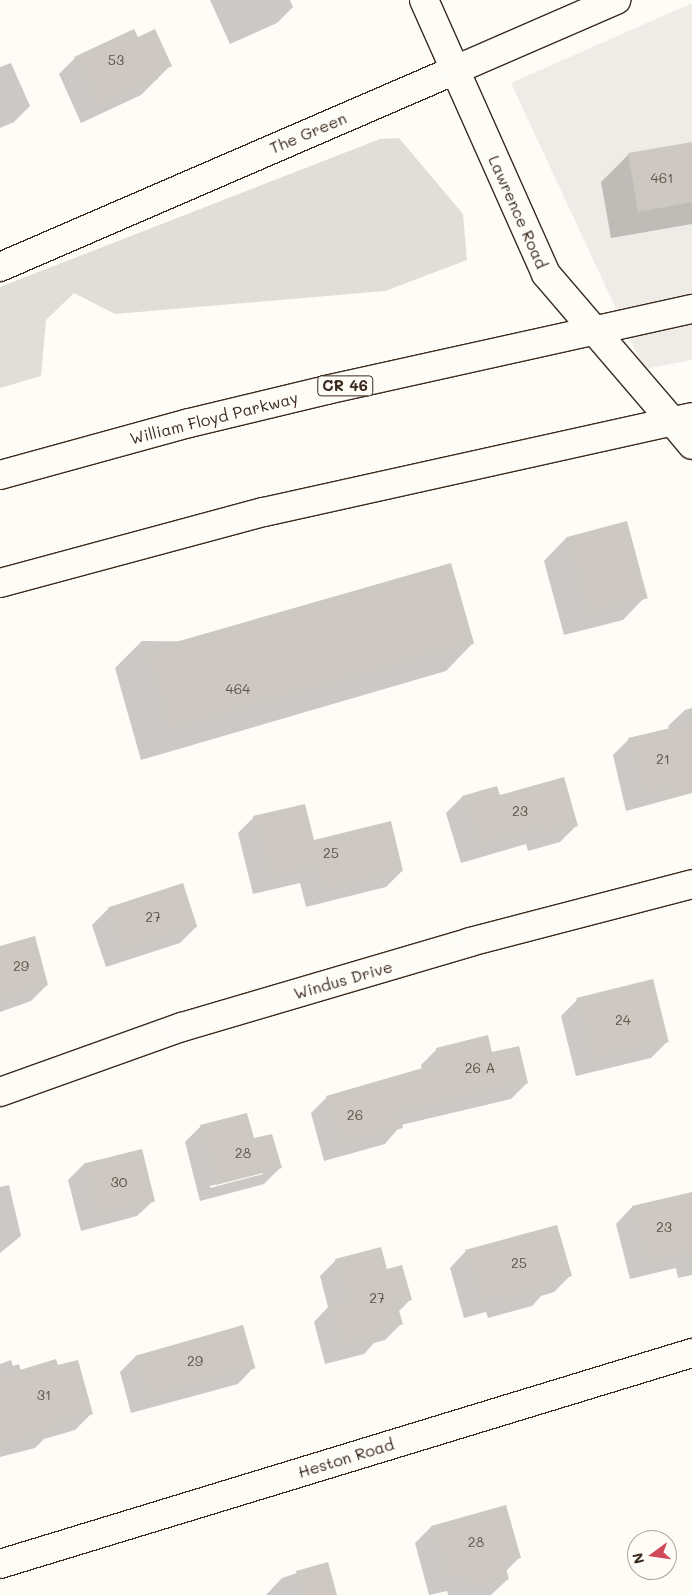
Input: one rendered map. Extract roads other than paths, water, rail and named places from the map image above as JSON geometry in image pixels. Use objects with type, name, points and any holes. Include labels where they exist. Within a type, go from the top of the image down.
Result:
[{"type":"main road","name":"Lawrence Road","points":[[424,0],[546,274],[592,329],[682,419],[692,445]]},
{"type":"main road","name":"The Green","points":[[0,266],[616,0]]},
{"type":"main road","name":"William Floyd Parkway","points":[[0,475],[189,423],[592,329],[692,308]]},
{"type":"main road","points":[[0,583],[264,512],[682,419]]},
{"type":"main road","name":"Windus Drive","points":[[0,1092],[182,1027],[470,942],[692,884]]},
{"type":"main road","name":"Heston Road","points":[[0,1564],[692,1353]]}]
